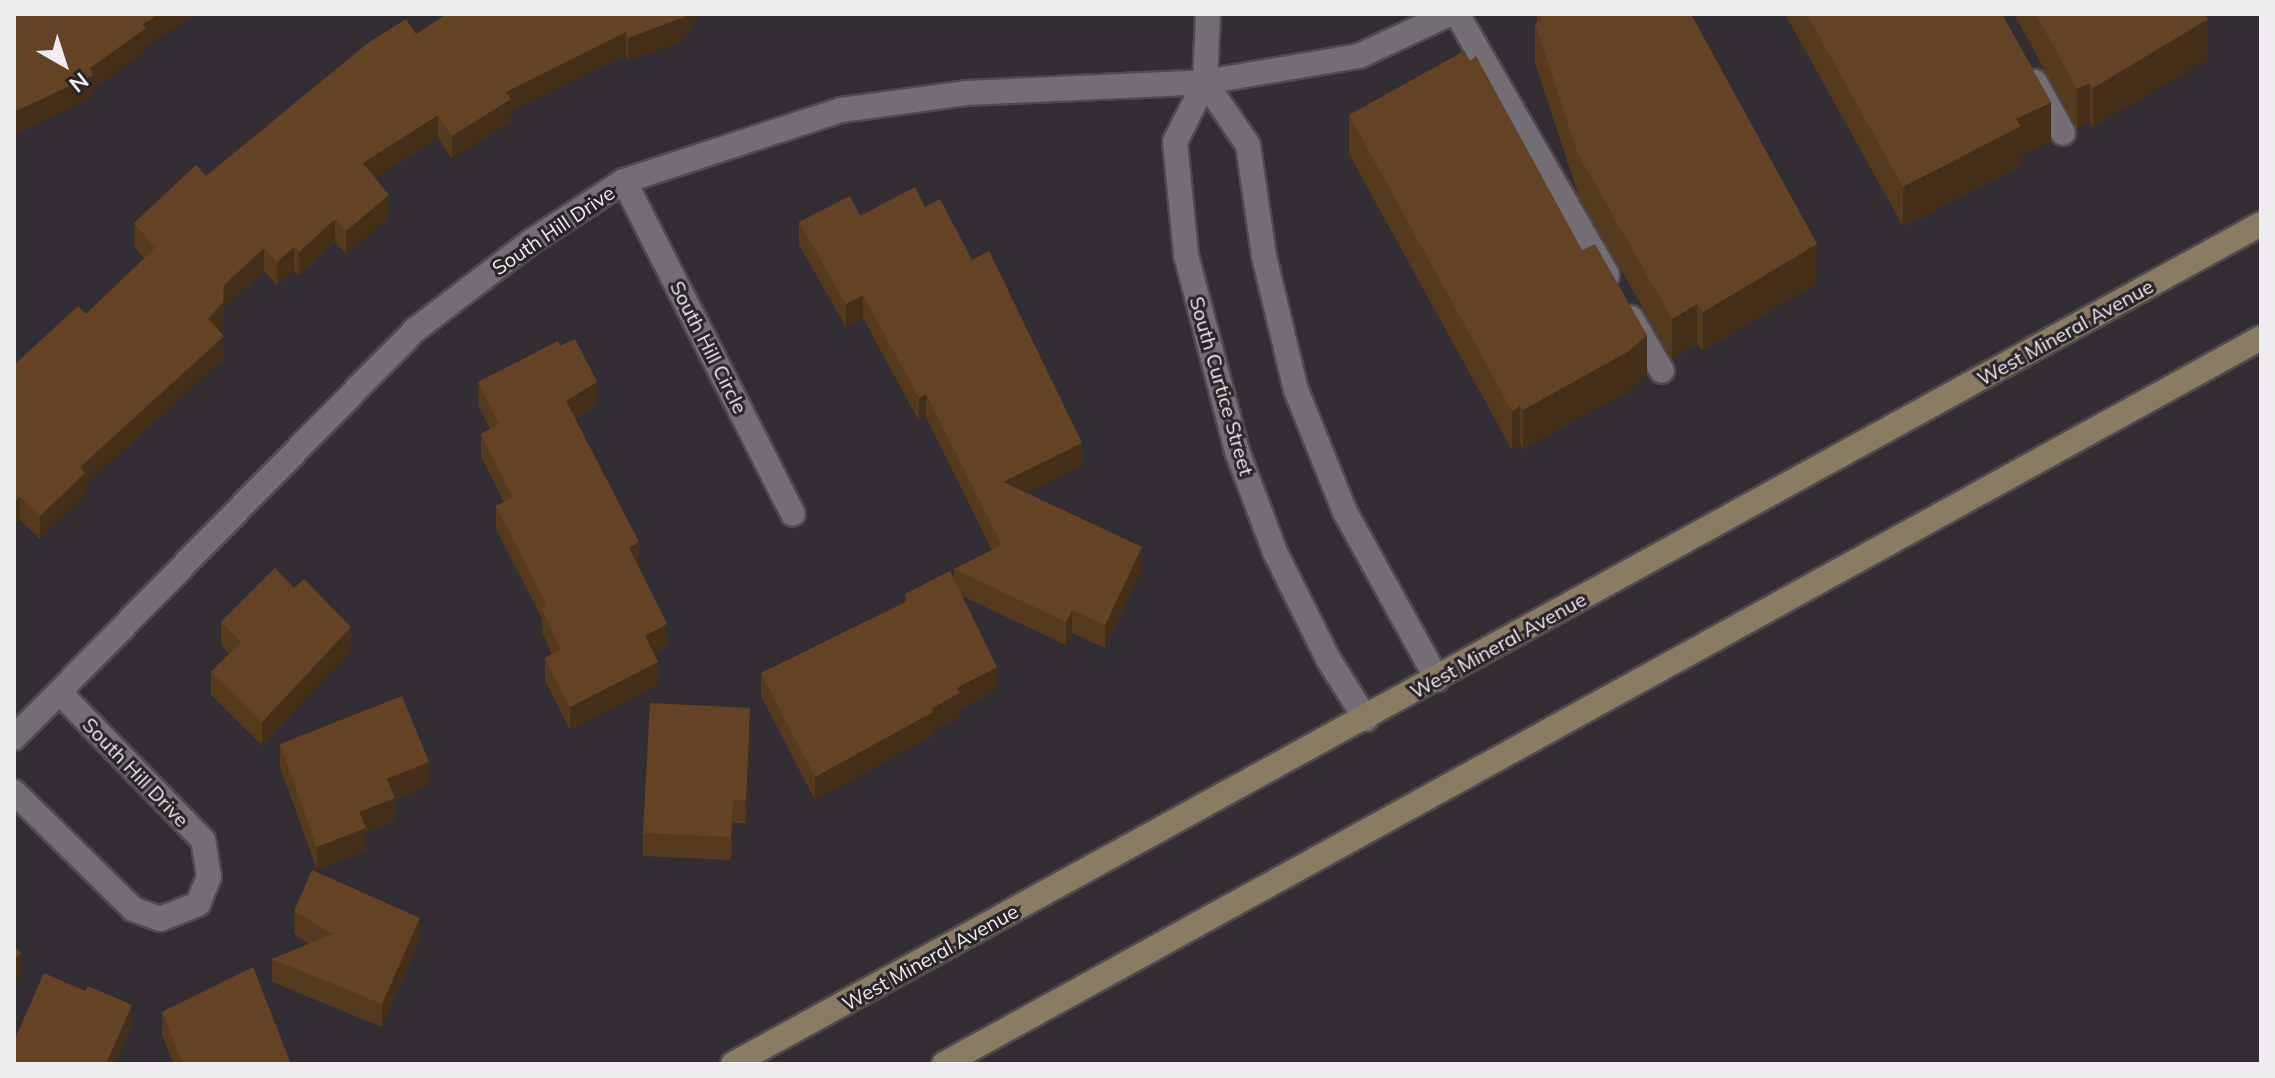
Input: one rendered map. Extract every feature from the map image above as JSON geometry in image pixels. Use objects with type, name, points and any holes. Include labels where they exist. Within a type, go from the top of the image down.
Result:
[{"type":"main road","name":"West Mineral Avenue","points":[[733,1064],[1366,719],[2261,224]]},
{"type":"main road","points":[[944,1064],[2261,338]]},
{"type":"street","name":"South Curtice Street","points":[[1208,14],[1205,82],[1175,142],[1186,255],[1237,451],[1275,552],[1328,659],[1366,719]]},
{"type":"street","name":"South Hill Drive","points":[[14,738],[415,330],[532,241],[624,181],[841,110],[966,93],[1205,82],[1359,56],[1449,14]]},
{"type":"street","points":[[1457,14],[1662,371]]},
{"type":"street","points":[[2019,54],[2063,133]]},
{"type":"street","points":[[1205,82],[1248,145],[1264,256],[1296,390],[1345,512],[1437,679]]},
{"type":"street","name":"South Hill Circle","points":[[624,181],[793,514]]},
{"type":"street","name":"South Hill Drive","points":[[14,792],[133,909],[160,919],[198,904],[209,877],[203,840],[59,692]]},
{"type":"building","points":[[14,14],[160,14],[143,24],[146,28],[90,68],[93,75],[14,112]]},
{"type":"building","points":[[447,14],[686,14],[628,38],[626,32],[506,92],[511,99],[452,136],[438,115],[363,163],[389,195],[346,231],[335,219],[299,252],[294,247],[277,262],[264,248],[224,285],[223,302],[208,319],[224,336],[80,467],[85,473],[40,516],[20,497],[14,503],[14,365],[78,306],[86,314],[155,248],[134,223],[196,165],[206,176],[368,43],[406,19],[416,34]]},
{"type":"building","points":[[1539,14],[1691,14],[1817,244],[1703,312],[1697,304],[1672,319],[1578,154],[1535,23],[1542,20]]},
{"type":"building","points":[[1807,14],[2002,14],[2051,102],[2016,119],[2021,126],[1903,187]]},
{"type":"building","points":[[2036,14],[2205,14],[2208,19],[2093,88],[2090,83],[2077,89]]},
{"type":"building","points":[[1464,51],[1470,61],[1476,56],[1582,250],[1595,244],[1647,335],[1629,351],[1523,410],[1520,406],[1512,411],[1349,115]]},
{"type":"building","points":[[915,187],[925,207],[940,199],[972,260],[989,251],[1082,443],[1003,482],[1142,547],[1105,625],[1072,610],[1066,622],[954,569],[1002,545],[926,394],[919,398],[863,295],[846,304],[799,222],[850,196],[860,216]]},
{"type":"building","points":[[575,339],[597,382],[566,401],[639,542],[629,548],[667,624],[645,636],[658,662],[570,707],[545,658],[561,650],[542,609],[547,606],[496,506],[513,497],[481,434],[499,424],[478,382],[558,341],[560,346]]},
{"type":"building","points":[[275,568],[294,588],[304,579],[351,627],[262,722],[211,672],[241,642],[221,622]]},
{"type":"building","points":[[950,571],[997,667],[957,688],[960,693],[932,708],[933,712],[815,777],[761,673],[908,601],[905,594]]},
{"type":"building","points":[[402,696],[429,762],[387,779],[395,798],[359,812],[366,828],[317,847],[280,744]]},
{"type":"building","points":[[650,703],[750,708],[746,800],[733,800],[731,837],[643,833]]},
{"type":"building","points":[[312,870],[420,918],[382,1004],[272,959],[333,934],[294,911]]},
{"type":"building","points":[[14,946],[21,953],[14,960]]},
{"type":"building","points":[[253,967],[291,1064],[183,1064],[162,1012]]},
{"type":"building","points":[[44,973],[85,991],[88,986],[132,1005],[106,1064],[14,1064],[14,1041]]}]
